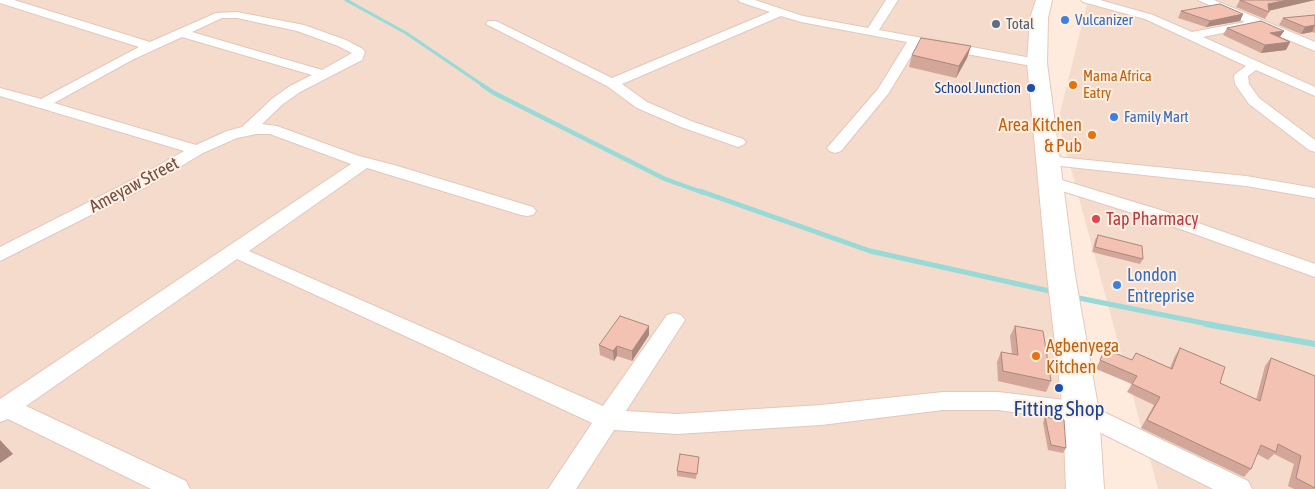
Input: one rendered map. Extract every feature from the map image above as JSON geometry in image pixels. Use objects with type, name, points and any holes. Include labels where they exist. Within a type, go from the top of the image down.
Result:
[{"type":"street","points":[[2,0],[150,46]]},
{"type":"street","points":[[744,0],[778,13],[833,26],[872,31],[1037,63]]},
{"type":"street","points":[[872,31],[892,0]]},
{"type":"street","points":[[1044,0],[1037,30],[1037,63],[1061,275],[1081,412],[1085,489]]},
{"type":"street","points":[[1087,0],[1136,12],[1315,92]]},
{"type":"street","points":[[1204,0],[1312,44]]},
{"type":"street","points":[[612,83],[778,13]]},
{"type":"street","points":[[41,105],[90,75],[220,15],[237,15],[300,28],[342,43],[359,52],[357,57],[295,89],[273,106],[248,130]]},
{"type":"street","points":[[1189,36],[1259,23]]},
{"type":"street","points":[[492,24],[612,83],[642,105],[686,124],[738,142]]},
{"type":"street","points":[[182,33],[323,74]]},
{"type":"street","points":[[835,148],[883,91],[915,40]]},
{"type":"street","points":[[1254,66],[1241,75],[1242,84],[1254,101],[1315,147]]},
{"type":"street","points":[[0,92],[197,150]]},
{"type":"street","points":[[0,105],[16,98]]},
{"type":"street","points":[[273,106],[281,119],[278,132],[364,163],[388,168],[527,211]]},
{"type":"street","name":"Ameyaw Street","points":[[0,255],[142,182],[197,150],[232,134],[248,130],[278,132]]},
{"type":"street","points":[[3,410],[364,163]]},
{"type":"street","points":[[1050,172],[1246,181],[1315,193]]},
{"type":"street","points":[[1050,172],[1162,216],[1315,271]]},
{"type":"street","points":[[234,252],[424,335],[609,420],[677,424],[744,421],[943,401],[998,401],[1081,412],[1239,489]]},
{"type":"street","points":[[561,489],[609,420],[674,320]]},
{"type":"street","points":[[3,410],[176,489]]},
{"type":"shaded area","points":[[0,0],[1044,0],[1035,111],[1067,489],[0,489]]},
{"type":"shaded area","points":[[1088,0],[1315,0],[1315,489],[1158,489],[1058,121]]},
{"type":"building","points":[[1240,0],[1288,0],[1268,4],[1269,12]]},
{"type":"building","points":[[1220,4],[1243,14],[1210,21],[1181,11]]},
{"type":"building","points":[[1315,15],[1315,25],[1305,27],[1283,18]]},
{"type":"building","points":[[1261,21],[1284,31],[1270,33],[1290,42],[1265,45],[1227,28]]},
{"type":"building","points":[[921,38],[971,46],[959,66],[912,55]]},
{"type":"building","points":[[1098,235],[1142,246],[1143,259],[1095,247]]},
{"type":"building","points":[[620,316],[649,326],[632,351],[617,346],[613,351],[599,345]]},
{"type":"building","points":[[1015,326],[1043,331],[1051,381],[1003,371],[1001,352],[1018,355]]},
{"type":"building","points":[[1180,348],[1225,367],[1220,383],[1260,401],[1271,358],[1315,376],[1315,488],[1296,478],[1301,456],[1278,444],[1276,452],[1261,445],[1251,469],[1147,420],[1160,397],[1132,384],[1137,376],[1100,360],[1105,349],[1132,360],[1136,353],[1172,369]]},
{"type":"building","points":[[1045,417],[1064,420],[1066,448],[1051,445]]},
{"type":"building","points":[[680,454],[699,457],[697,474],[677,471]]},
{"type":"waterway","points":[[346,0],[406,33],[484,86]]},
{"type":"waterway","points":[[482,85],[494,93],[665,179],[704,193]]},
{"type":"waterway","points":[[700,191],[870,251],[1054,292]]},
{"type":"waterway","points":[[1074,297],[1213,325]]},
{"type":"waterway","points":[[1206,324],[1315,344]]},
{"type":"place","name":"Vulcanizer","points":[[1065,20]]},
{"type":"place","name":"Total","points":[[996,24]]},
{"type":"place","name":"Mama Africa Eatry","points":[[1073,85]]},
{"type":"place","name":"School Junction","points":[[1031,88]]},
{"type":"place","name":"Family Mart","points":[[1114,117]]},
{"type":"place","name":"Area Kitchen & Pub","points":[[1092,135]]},
{"type":"place","name":"Tap Pharmacy","points":[[1096,219]]},
{"type":"place","name":"London Entreprise","points":[[1117,285]]},
{"type":"place","name":"Agbenyega Kitchen","points":[[1036,356]]},
{"type":"place","name":"Fitting Shop","points":[[1059,388]]}]
